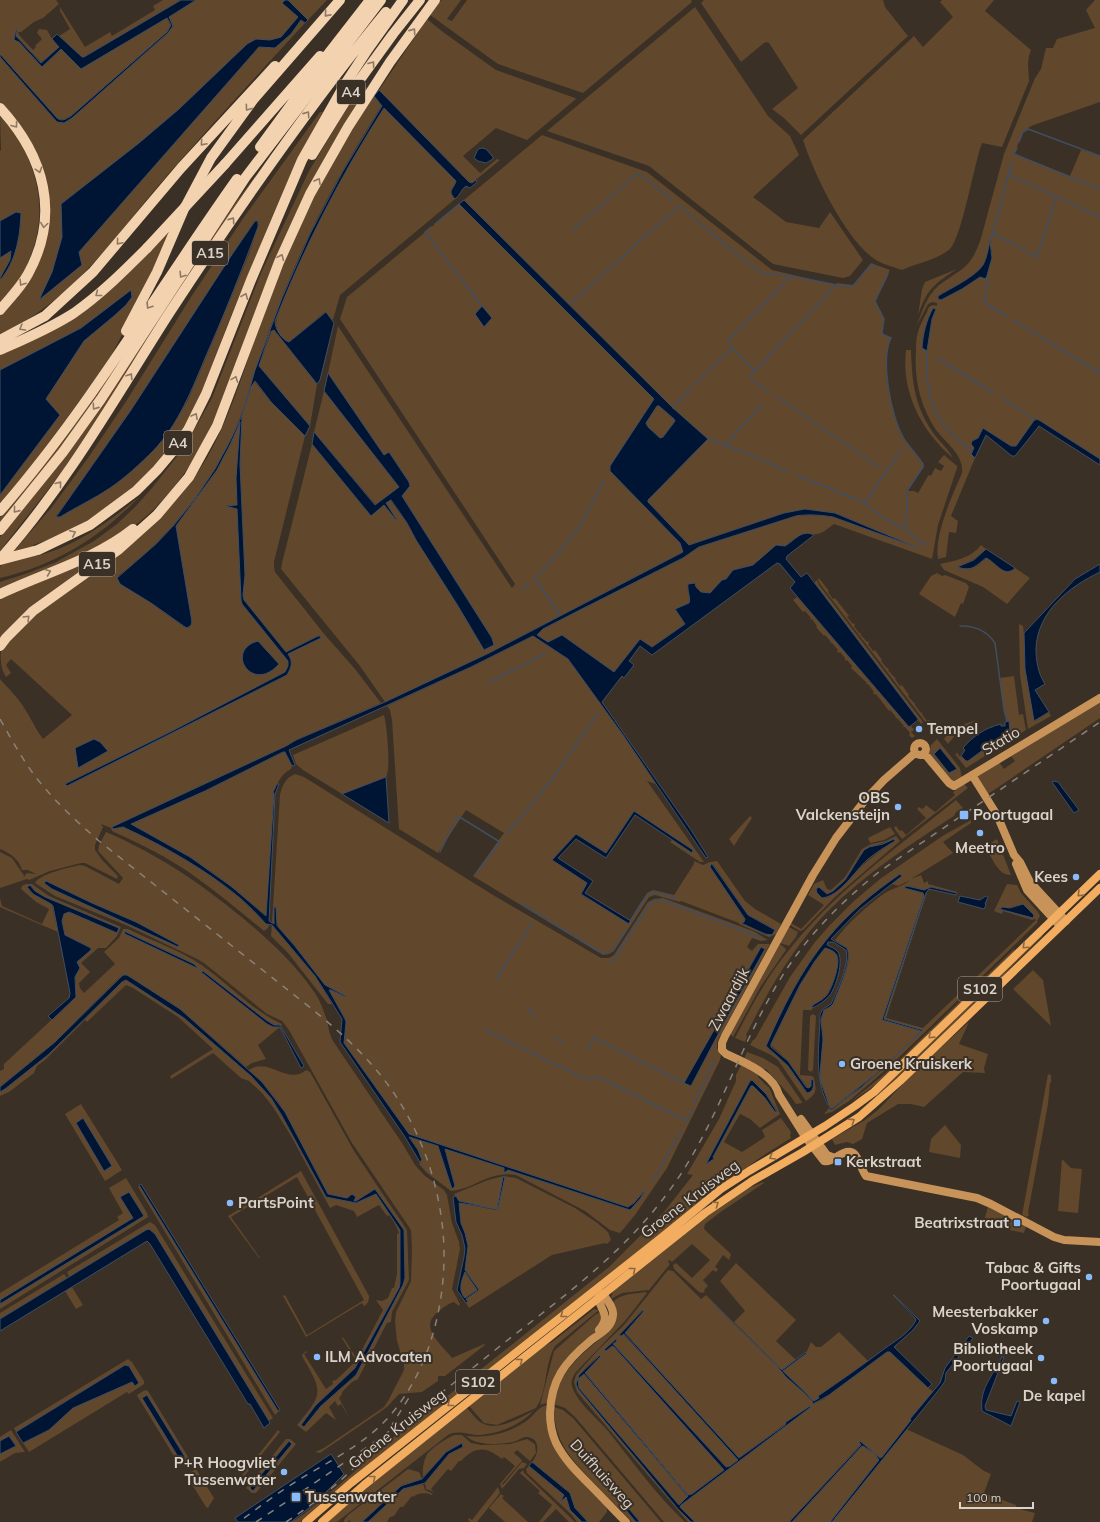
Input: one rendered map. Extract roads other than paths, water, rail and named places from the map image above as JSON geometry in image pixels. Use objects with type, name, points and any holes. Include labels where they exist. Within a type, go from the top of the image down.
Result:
[{"type":"highway","name":"A15","points":[[102,376],[157,272],[184,210],[211,158],[253,100],[340,0]]},
{"type":"highway","name":"A15","points":[[0,350],[37,334],[74,313],[109,285],[147,248],[225,164],[370,0]]},
{"type":"highway","name":"A15","points":[[0,530],[63,452],[101,399],[245,178],[381,0]]},
{"type":"highway","name":"A15","points":[[3,559],[64,478],[168,316],[255,187],[339,71],[396,0]]},
{"type":"highway","name":"A4","points":[[3,559],[38,550],[90,525],[136,491],[173,451],[188,430],[200,406],[302,160],[325,118],[368,49],[403,0]]},
{"type":"highway","name":"A4","points":[[290,190],[351,92],[393,34],[420,0]]},
{"type":"highway","name":"A15","points":[[0,646],[33,611],[118,550],[157,515],[189,477],[216,426],[279,262],[307,201],[348,127],[390,62],[435,0]]},
{"type":"highway","name":"A15","points":[[0,511],[61,436],[218,205],[354,19]]},
{"type":"highway","name":"A15","points":[[0,340],[45,316],[93,272],[221,123],[282,58],[312,31]]},
{"type":"highway","points":[[0,108],[15,125],[27,144],[40,173],[46,223],[39,251],[28,274],[18,289],[0,310]]},
{"type":"highway","name":"A15","points":[[0,594],[85,557],[123,536],[158,509],[189,477]]},
{"type":"main road","name":"Groene Kruisweg","points":[[322,1522],[370,1480],[577,1315],[599,1292],[721,1189],[809,1136],[874,1092],[1100,874]]},
{"type":"main road","name":"S102","points":[[816,1144],[859,1117],[877,1102],[1100,888]]},
{"type":"main road","name":"Groene Kruisweg","points":[[306,1522],[351,1483],[599,1292],[705,1213],[752,1181],[816,1144]]},
{"type":"street","name":"Statio","points":[[776,942],[824,856],[849,820],[863,802],[884,780],[915,753],[920,755],[924,754],[954,786],[1100,698]]},
{"type":"street","points":[[972,775],[997,815],[1014,855],[1016,864],[1023,876],[1027,890],[1063,923]]},
{"type":"street","name":"Zwaardijk","points":[[776,942],[722,1043],[722,1050],[726,1054],[759,1070],[770,1080],[809,1136],[829,1158],[846,1152],[852,1152],[856,1154],[866,1176],[977,1198],[1054,1237],[1064,1240],[1100,1242]]},
{"type":"street","name":"Duifhuisweg","points":[[591,1340],[605,1322],[606,1316],[602,1308],[599,1292]]},
{"type":"street","name":"Duifhuisweg","points":[[599,1292],[612,1308],[613,1316],[610,1325],[569,1360],[557,1380],[550,1405],[552,1428],[555,1441],[565,1458],[626,1522]]},
{"type":"street","points":[[577,1315],[593,1307],[598,1306],[602,1308]]},
{"type":"water","points":[[181,0],[196,0],[169,17],[173,26],[168,33],[72,118],[64,123],[57,122],[0,57],[0,54],[57,118],[64,120],[71,116],[167,32],[171,25],[167,18],[81,69],[61,49],[42,67],[19,42],[14,40],[16,29],[16,36],[41,63],[59,47],[52,39],[57,34],[82,57],[84,57]]},
{"type":"water","points":[[285,0],[288,0],[308,20],[305,23],[301,20],[291,34],[275,48],[259,47],[79,252],[82,265],[39,300],[52,272],[62,237],[61,204],[139,143],[179,109],[247,44],[256,39],[270,40],[281,37],[298,17],[282,3]]},
{"type":"water","points":[[379,90],[469,182],[472,183],[476,180],[477,182],[470,188],[466,186],[464,187],[455,199],[451,194],[451,190],[456,181],[384,108],[338,185],[324,212],[298,266],[275,321],[279,334],[289,342],[326,312],[334,323],[320,380],[317,384],[274,330],[270,332],[259,366],[310,426],[305,436],[271,402],[255,381],[251,387],[242,416],[240,464],[245,575],[244,600],[286,652],[318,636],[321,638],[288,654],[291,659],[291,664],[287,675],[67,786],[65,784],[172,731],[285,672],[288,666],[288,661],[242,604],[241,600],[237,509],[226,506],[237,505],[236,478],[240,422],[217,470],[176,526],[192,620],[190,626],[187,628],[185,627],[151,603],[120,584],[117,578],[156,544],[174,525],[194,500],[215,469],[242,415],[255,370],[282,298],[310,234],[343,171],[382,106],[374,96]]},
{"type":"water","points":[[478,149],[486,149],[493,159],[486,163],[478,161],[474,158]]},
{"type":"water","points":[[464,200],[673,408],[708,439],[648,500],[648,502],[689,545],[784,513],[805,509],[835,513],[921,549],[833,517],[814,515],[796,516],[699,547],[683,558],[543,629],[537,635],[548,642],[562,635],[614,672],[640,639],[652,647],[685,624],[675,609],[689,603],[690,599],[688,584],[695,583],[696,587],[701,592],[710,593],[722,580],[726,579],[733,570],[753,565],[776,545],[785,546],[802,534],[806,533],[814,535],[787,556],[786,559],[801,577],[807,573],[918,720],[909,727],[790,588],[795,582],[780,564],[777,563],[652,655],[640,646],[629,661],[634,665],[624,678],[622,676],[602,702],[691,830],[708,857],[706,858],[623,735],[568,659],[533,636],[471,667],[289,750],[295,765],[292,766],[285,752],[283,752],[205,791],[131,824],[190,857],[232,887],[266,916],[273,792],[277,784],[279,784],[275,794],[269,921],[274,924],[274,907],[276,907],[277,925],[279,928],[325,985],[346,996],[329,990],[346,1022],[344,1043],[409,1134],[628,1207],[634,1203],[646,1189],[640,1199],[630,1210],[508,1170],[504,1173],[504,1168],[445,1149],[455,1186],[452,1189],[438,1146],[409,1137],[418,1150],[422,1160],[420,1162],[405,1137],[340,1042],[342,1019],[329,998],[315,976],[272,925],[266,924],[227,887],[184,859],[123,827],[113,829],[112,827],[296,740],[385,702],[489,653],[683,552],[680,543],[610,471],[610,466],[654,399],[459,204]],"holes":[[[657,406],[659,406],[675,421],[663,437],[660,438],[648,427],[646,423]]]},
{"type":"water","points":[[16,212],[21,213],[20,231],[16,249],[10,265],[0,280],[10,260],[11,251],[0,258],[0,221]]},
{"type":"water","points":[[255,221],[258,221],[258,227],[240,275],[178,418],[153,451],[121,480],[104,492],[60,517],[56,517],[131,410]]},
{"type":"water","points":[[990,241],[992,258],[986,279],[980,277],[941,300],[938,299],[938,296],[969,278],[983,265]]},
{"type":"water","points":[[131,290],[132,297],[126,305],[84,341],[46,399],[60,415],[0,495],[0,370],[81,328]]},
{"type":"water","points":[[482,306],[492,318],[484,327],[475,314]]},
{"type":"water","points":[[933,308],[936,309],[932,319],[927,351],[922,348],[923,338]]},
{"type":"water","points":[[328,373],[384,455],[389,452],[409,482],[410,486],[402,496],[492,638],[494,645],[484,650],[407,523],[391,500],[386,503],[397,520],[384,505],[371,516],[312,444],[314,432],[375,505],[399,487],[324,391]]},
{"type":"water","points":[[1035,419],[1039,420],[1100,459],[1100,465],[1039,426],[1015,456],[1012,456],[986,435],[975,458],[971,454],[974,448],[971,444],[972,441],[978,438],[983,428],[1011,446],[1016,446]]},
{"type":"water","points":[[986,549],[1015,568],[1011,571],[1004,571],[986,558],[976,566],[967,569],[957,567],[974,560]]},
{"type":"water","points":[[1100,564],[1100,572],[1077,585],[1067,593],[1057,602],[1042,623],[1038,635],[1036,653],[1039,671],[1045,684],[1035,690],[1049,712],[1034,721],[1025,669],[1024,633],[1075,579]]},
{"type":"water","points":[[258,641],[279,664],[269,672],[260,675],[252,673],[246,668],[243,660],[243,653],[248,646]]},
{"type":"water","points":[[1009,721],[1009,734],[990,745],[968,761],[961,756],[965,750],[963,748],[975,736],[985,730],[1001,724],[1001,726],[1005,726],[1005,722]]},
{"type":"water","points":[[94,739],[100,742],[108,751],[78,768],[75,748]]},
{"type":"water","points":[[940,748],[957,769],[949,773],[934,754]]},
{"type":"water","points":[[386,777],[389,823],[342,794]]},
{"type":"water","points":[[1052,782],[1058,782],[1079,810],[1074,813]]},
{"type":"water","points":[[634,811],[693,850],[692,853],[635,815],[606,858],[576,839],[558,858],[593,881],[585,893],[631,921],[629,924],[581,894],[587,883],[552,860],[576,834],[606,853]]},
{"type":"water","points":[[894,839],[895,841],[867,860],[835,893],[822,898],[817,893],[816,889],[819,887],[827,894],[833,891],[845,880],[864,850]]},
{"type":"water","points":[[711,864],[748,915],[775,930],[772,935],[765,934],[741,923],[744,922],[745,919],[710,867]]},
{"type":"water","points":[[900,874],[902,876],[860,909],[831,939],[847,948],[848,960],[847,968],[833,1004],[824,1010],[821,1020],[823,1039],[820,1074],[828,1105],[820,1083],[819,1072],[818,1060],[820,1014],[823,1009],[831,1004],[839,985],[845,970],[847,956],[846,950],[833,942],[828,942],[827,945],[835,949],[840,956],[840,967],[837,980],[830,995],[824,1001],[812,1008],[812,1006],[827,995],[834,981],[837,968],[838,957],[834,952],[825,948],[800,985],[771,1044],[771,1047],[788,1061],[806,1087],[809,1088],[811,1086],[811,1080],[813,1079],[812,1090],[807,1093],[788,1066],[766,1046],[800,977],[818,951],[852,912],[880,888]]},
{"type":"water","points":[[46,881],[136,922],[179,945],[178,947],[52,889],[44,883]]},
{"type":"water","points":[[30,885],[35,891],[45,897],[119,928],[117,933],[69,912],[64,914],[62,921],[65,935],[91,948],[91,950],[77,962],[80,968],[75,977],[76,997],[52,1020],[48,1016],[69,998],[70,993],[53,906],[33,894],[27,887]]},
{"type":"water","points":[[907,886],[924,890],[931,887],[957,893],[956,895],[929,889],[926,893],[884,1019],[923,1030],[909,1043],[921,1031],[882,1020],[924,896],[923,893],[904,888]]},
{"type":"water","points":[[960,896],[980,900],[986,896],[988,897],[984,909],[958,902]]},
{"type":"water","points":[[1023,904],[1034,915],[1033,918],[999,909],[1003,907],[1010,908]]},
{"type":"water","points":[[124,931],[194,964],[199,969],[125,934]]},
{"type":"water","points":[[761,947],[765,949],[691,1086],[684,1083]]},
{"type":"water","points":[[203,971],[266,1020],[274,1025],[280,1025],[304,1066],[301,1068],[280,1027],[273,1027],[267,1024],[201,972]]},
{"type":"water","points":[[123,975],[127,975],[180,1009],[262,1082],[285,1112],[328,1194],[347,1198],[352,1194],[356,1197],[354,1201],[356,1201],[375,1189],[404,1230],[405,1278],[403,1285],[356,1375],[321,1406],[304,1427],[301,1425],[315,1406],[355,1368],[399,1288],[400,1230],[376,1194],[356,1203],[326,1197],[271,1098],[251,1076],[184,1018],[126,980],[122,982],[49,1054],[0,1092],[0,1087],[55,1042]]},
{"type":"water","points":[[885,1066],[862,1087],[830,1110],[829,1108],[832,1108],[844,1099]]},
{"type":"water","points":[[752,1080],[766,1094],[777,1112],[775,1112],[765,1098],[753,1086],[751,1086],[713,1157],[714,1159],[706,1164],[750,1081]]},
{"type":"water","points":[[83,1118],[112,1166],[104,1171],[76,1123]]},
{"type":"water","points":[[503,1177],[505,1177],[498,1209]]},
{"type":"water","points":[[141,1184],[280,1410],[278,1411],[139,1185]]},
{"type":"water","points":[[129,1192],[144,1216],[0,1304],[0,1300],[133,1218],[120,1197]]},
{"type":"water","points":[[456,1196],[459,1201],[494,1208],[459,1203],[461,1223],[468,1246],[465,1270],[479,1290],[466,1299],[468,1302],[466,1303],[457,1290],[465,1248],[462,1235],[456,1222],[453,1197]],"holes":[[[465,1272],[477,1290],[465,1298],[463,1295],[461,1292],[461,1286]]]},
{"type":"water","points":[[149,1229],[155,1234],[269,1421],[270,1423],[264,1428],[147,1241],[0,1331],[0,1319]]},
{"type":"water","points":[[893,1295],[920,1321],[913,1330],[894,1347],[932,1384],[928,1388],[890,1352],[887,1352],[829,1395],[813,1404],[812,1400],[786,1377],[777,1366],[712,1303],[782,1370],[806,1352],[807,1353],[783,1371],[814,1401],[819,1398],[818,1396],[902,1336],[913,1325],[916,1320],[915,1318]]},
{"type":"water","points":[[643,1310],[644,1311],[625,1333],[739,1458],[785,1425],[786,1422],[810,1406],[811,1407],[681,1505],[680,1507],[695,1522],[691,1522],[678,1509],[578,1389],[576,1384],[579,1375],[600,1355],[601,1356],[585,1373],[688,1495],[692,1494],[724,1470],[614,1347],[612,1346],[606,1351],[604,1350],[616,1339],[617,1341],[613,1344],[726,1467],[738,1460],[624,1334],[621,1336],[619,1335]],"holes":[[[584,1374],[688,1496],[679,1505],[579,1388],[578,1379]]]},
{"type":"water","points":[[969,1336],[973,1338],[946,1373],[945,1381],[941,1387],[832,1522],[830,1522],[879,1460],[875,1454],[863,1446],[792,1522],[789,1522],[861,1445],[859,1442],[860,1441],[880,1458],[882,1457],[911,1420],[910,1419],[940,1383],[945,1368]]},
{"type":"water","points":[[1002,1357],[1004,1357],[985,1406],[986,1410],[1011,1416],[1017,1401],[1020,1402],[1011,1426],[982,1411],[985,1389]]},
{"type":"water","points":[[125,1365],[129,1366],[139,1383],[135,1386],[132,1382],[73,1408],[49,1430],[23,1443],[16,1432]]},
{"type":"water","points":[[147,1395],[185,1457],[180,1460],[142,1398]]},
{"type":"water","points":[[9,1436],[16,1446],[0,1454],[0,1441]]},
{"type":"water","points":[[289,1441],[292,1444],[253,1491],[250,1488]]},
{"type":"water","points":[[462,1443],[463,1447],[449,1454],[425,1483],[403,1489],[368,1522],[362,1522],[401,1486],[422,1479],[446,1452]]},
{"type":"water","points":[[331,1454],[344,1474],[314,1504],[291,1522],[238,1522],[235,1518]]},
{"type":"water","points":[[582,1454],[640,1522],[636,1522],[581,1456]]},
{"type":"water","points":[[532,1462],[570,1493],[575,1508],[588,1522],[582,1522],[570,1510],[566,1497],[560,1502],[564,1495],[529,1466]]},
{"type":"waterway","points":[[1019,142],[1023,132],[1028,129],[1100,156]]},
{"type":"waterway","points":[[1017,148],[1014,154],[1100,189]]},
{"type":"waterway","points":[[1012,162],[993,233],[1037,257],[1057,196]]},
{"type":"waterway","points":[[572,231],[638,173],[672,200]]},
{"type":"waterway","points":[[1008,174],[1100,217]]},
{"type":"waterway","points":[[435,224],[459,204]]},
{"type":"waterway","points":[[570,304],[679,206],[745,261],[762,273],[791,276]]},
{"type":"waterway","points":[[431,227],[425,232],[482,306]]},
{"type":"waterway","points":[[990,241],[993,233]]},
{"type":"waterway","points":[[755,371],[732,347],[729,341],[730,338],[791,276],[852,287],[871,265],[877,267]]},
{"type":"waterway","points":[[888,274],[875,301],[884,319],[882,333],[891,338],[887,360],[888,388],[891,402],[903,437],[923,464],[923,467],[907,491],[906,529]]},
{"type":"waterway","points":[[986,278],[988,280],[984,302],[1006,316]]},
{"type":"waterway","points":[[769,392],[752,380],[751,375],[835,286]]},
{"type":"waterway","points":[[1013,320],[1100,373]]},
{"type":"waterway","points":[[696,383],[732,348]]},
{"type":"waterway","points":[[927,351],[928,384],[930,397],[934,408],[948,429],[972,452]]},
{"type":"waterway","points":[[937,358],[993,393]]},
{"type":"waterway","points":[[673,408],[692,387]]},
{"type":"waterway","points":[[776,396],[880,468]]},
{"type":"waterway","points":[[1001,397],[1035,420]]},
{"type":"waterway","points":[[725,445],[762,405]]},
{"type":"waterway","points":[[708,439],[754,456],[788,472]]},
{"type":"waterway","points":[[865,503],[901,450]]},
{"type":"waterway","points":[[797,475],[865,503],[884,519],[906,529],[914,537],[927,545]]},
{"type":"waterway","points":[[560,615],[535,578],[554,558],[580,526],[604,480]]},
{"type":"waterway","points":[[521,589],[529,583]]},
{"type":"waterway","points":[[960,626],[980,630],[988,635],[995,643],[1004,710],[1007,721]]},
{"type":"waterway","points":[[488,683],[546,653]]},
{"type":"waterway","points":[[507,834],[553,778],[598,713]]},
{"type":"waterway","points":[[440,852],[458,816],[500,842],[476,874]]},
{"type":"waterway","points":[[629,924],[643,900],[651,893],[654,892],[676,898]]},
{"type":"waterway","points":[[611,964],[650,904],[656,901],[663,900],[761,938]]},
{"type":"waterway","points":[[520,903],[598,951],[608,952],[612,950],[626,930]]},
{"type":"waterway","points":[[497,978],[532,923]]},
{"type":"waterway","points":[[527,1007],[535,1016]]},
{"type":"waterway","points":[[485,1030],[586,1079],[599,1077],[686,1121],[692,1110]]},
{"type":"waterway","points":[[555,1038],[562,1042]]},
{"type":"waterway","points":[[586,1049],[588,1049],[594,1038],[684,1083]]},
{"type":"waterway","points":[[694,1104],[715,1060]]},
{"type":"waterway","points":[[653,1181],[681,1131]]},
{"type":"railway","points":[[0,719],[19,753],[39,782],[81,825],[99,841],[312,1009],[359,1051],[390,1088],[408,1116],[422,1147],[434,1180],[443,1232],[443,1284],[439,1311],[432,1337],[423,1362],[411,1386],[396,1408],[370,1435],[341,1455],[284,1489],[239,1522]]},
{"type":"railway","points":[[256,1522],[315,1483],[425,1405],[556,1303],[616,1251],[653,1212],[685,1168],[711,1120],[746,1044],[771,995],[794,959],[819,927],[848,898],[880,871],[1100,722]]},
{"type":"railway","points":[[390,1428],[410,1396]]},
{"type":"railway","points":[[286,1522],[311,1505],[334,1486],[376,1445]]},
{"type":"place","name":"Tempel","points":[[919,729]]},
{"type":"place","name":"OBS Valckensteijn","points":[[898,807]]},
{"type":"place","name":"Poortugaal","points":[[964,815]]},
{"type":"place","name":"Meetro","points":[[980,833]]},
{"type":"place","name":"Kees","points":[[1076,877]]},
{"type":"place","name":"Groene Kruiskerk","points":[[842,1064]]},
{"type":"place","name":"Kerkstraat","points":[[838,1162]]},
{"type":"place","name":"PartsPoint","points":[[230,1203]]},
{"type":"place","name":"Beatrixstraat","points":[[1017,1223]]},
{"type":"place","name":"Tabac & Gifts Poortugaal","points":[[1089,1277]]},
{"type":"place","name":"Meesterbakker Voskamp","points":[[1046,1321]]},
{"type":"place","name":"ILM Advocaten","points":[[317,1357]]},
{"type":"place","name":"Bibliotheek Poortugaal","points":[[1041,1358]]},
{"type":"place","name":"De kapel","points":[[1054,1381]]},
{"type":"place","name":"P+R Hoogvliet Tussenwater","points":[[284,1472]]},
{"type":"place","name":"Tussenwater","points":[[296,1497]]}]
